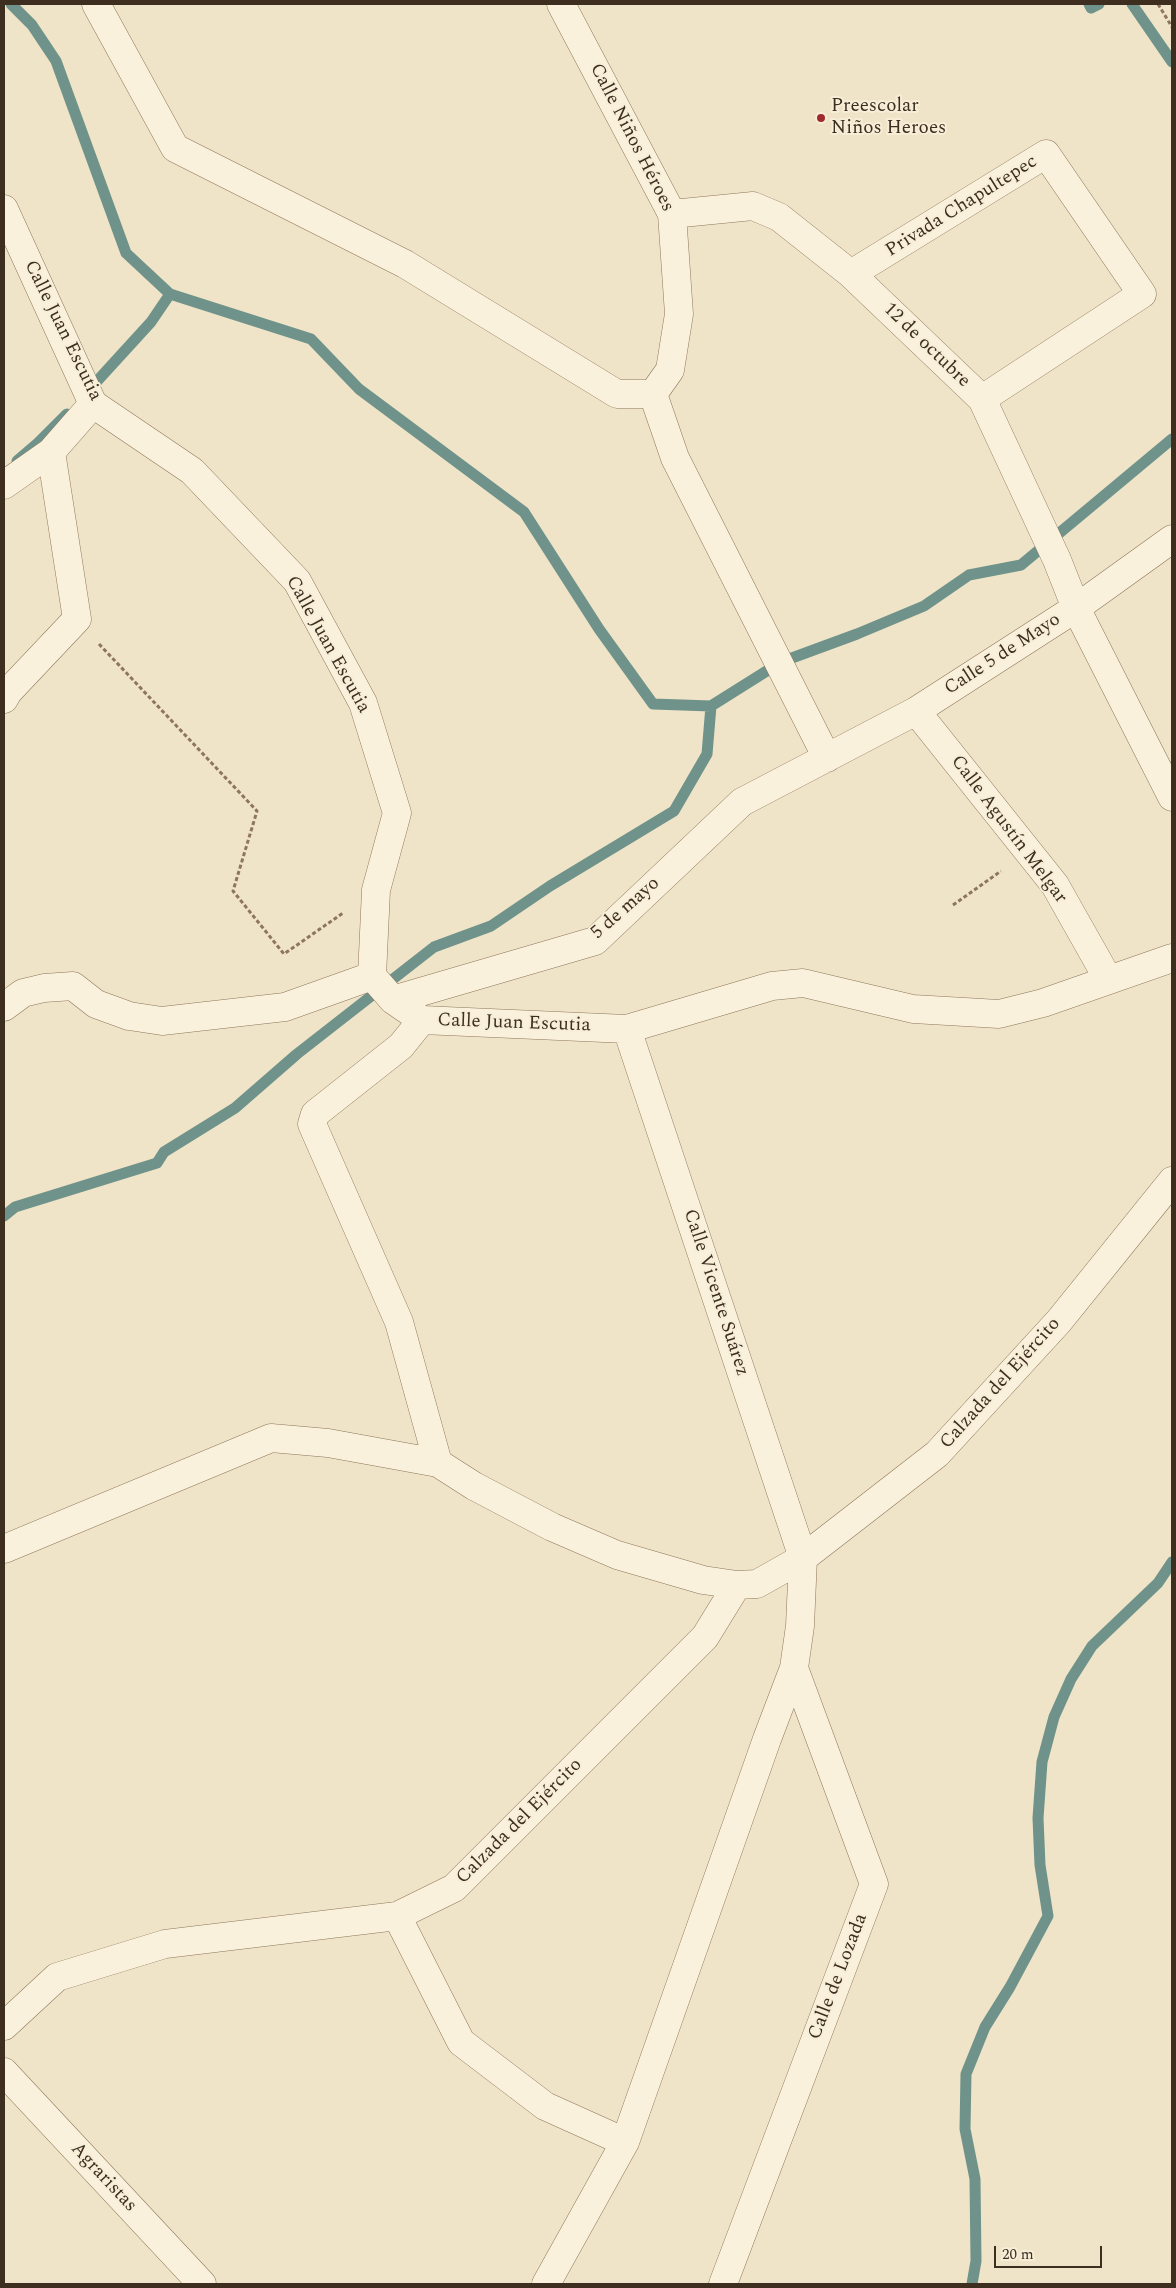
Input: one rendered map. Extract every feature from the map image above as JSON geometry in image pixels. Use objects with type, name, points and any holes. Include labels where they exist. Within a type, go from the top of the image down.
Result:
[{"type":"street","points":[[96,4],[175,148],[405,264],[617,394],[653,394],[675,458],[827,758]]},
{"type":"street","name":"Calle Niños Héroes","points":[[561,4],[672,214],[679,314],[670,370],[653,394]]},
{"type":"street","name":"Privada Chapultepec","points":[[852,274],[1046,154],[1142,294],[982,399]]},
{"type":"street","name":"12 de octubre","points":[[672,214],[753,206],[780,217],[852,274],[982,399],[1057,560],[1076,608],[1172,797]]},
{"type":"street","name":"Calle Juan Escutia","points":[[4,209],[93,404],[192,471],[297,581],[363,703],[397,813],[376,890],[372,976],[394,1000],[422,1020],[627,1029],[772,986],[803,983],[913,1009],[999,1014],[1043,1003],[1172,958]]},
{"type":"street","points":[[4,485],[52,452],[93,404]]},
{"type":"street","points":[[4,699],[8,692],[77,620],[52,452]]},
{"type":"street","name":"Calle 5 de Mayo","points":[[827,758],[916,711],[1076,608],[1172,539]]},
{"type":"street","name":"Calle Agustín Melgar","points":[[916,711],[1055,885],[1108,979]]},
{"type":"street","name":"5 de mayo","points":[[394,1000],[595,941],[742,802],[827,758]]},
{"type":"street","points":[[4,1008],[23,993],[44,988],[73,986],[96,1004],[129,1016],[162,1022],[285,1007],[372,976]]},
{"type":"street","points":[[422,1020],[401,1046],[315,1114],[312,1124],[399,1322],[438,1463]]},
{"type":"street","name":"Calle Vicente Suárez","points":[[627,1029],[803,1558]]},
{"type":"street","name":"Calzada del Ejército","points":[[4,2026],[57,1977],[165,1944],[397,1916],[454,1888],[705,1637],[737,1585],[757,1584],[803,1558],[937,1454],[1059,1321],[1172,1181]]},
{"type":"street","points":[[4,1549],[272,1438],[328,1443],[438,1463],[474,1486],[552,1527],[617,1555],[703,1580],[737,1585]]},
{"type":"street","points":[[546,2284],[625,2142],[760,1758],[794,1668],[800,1626],[803,1558]]},
{"type":"street","name":"Calle de Lozada","points":[[723,2284],[874,1884],[794,1668]]},
{"type":"street","points":[[397,1916],[461,2042],[545,2106],[625,2142]]},
{"type":"street","name":"Agraristas","points":[[4,2072],[202,2284]]},
{"type":"path","points":[[1158,4],[1172,27]]},
{"type":"path","points":[[77,620],[257,811],[233,891],[284,954],[376,890]]},
{"type":"path","points":[[953,904],[1029,852]]},
{"type":"waterway","points":[[11,4],[32,25],[56,61],[126,253],[170,294],[311,339],[359,389],[524,512],[599,629],[653,704],[711,706]]},
{"type":"waterway","points":[[1089,4],[1091,8],[1099,4]]},
{"type":"waterway","points":[[1132,4],[1172,62]]},
{"type":"waterway","points":[[88,391],[151,322],[170,294]]},
{"type":"waterway","points":[[17,461],[67,414]]},
{"type":"waterway","points":[[4,1216],[15,1207],[157,1163],[164,1152],[235,1108],[297,1054],[434,947],[491,926],[550,886],[674,811],[707,754],[711,706],[781,662],[857,634],[924,606],[969,575],[1021,565],[1172,439]]},
{"type":"waterway","points":[[972,2284],[976,2261],[975,2179],[965,2129],[966,2074],[985,2027],[1010,1987],[1048,1916],[1040,1865],[1038,1818],[1042,1762],[1054,1717],[1071,1679],[1092,1646],[1158,1583],[1172,1562]]},
{"type":"place","name":"Preescolar Niños Heroes","points":[[821,118]]}]
